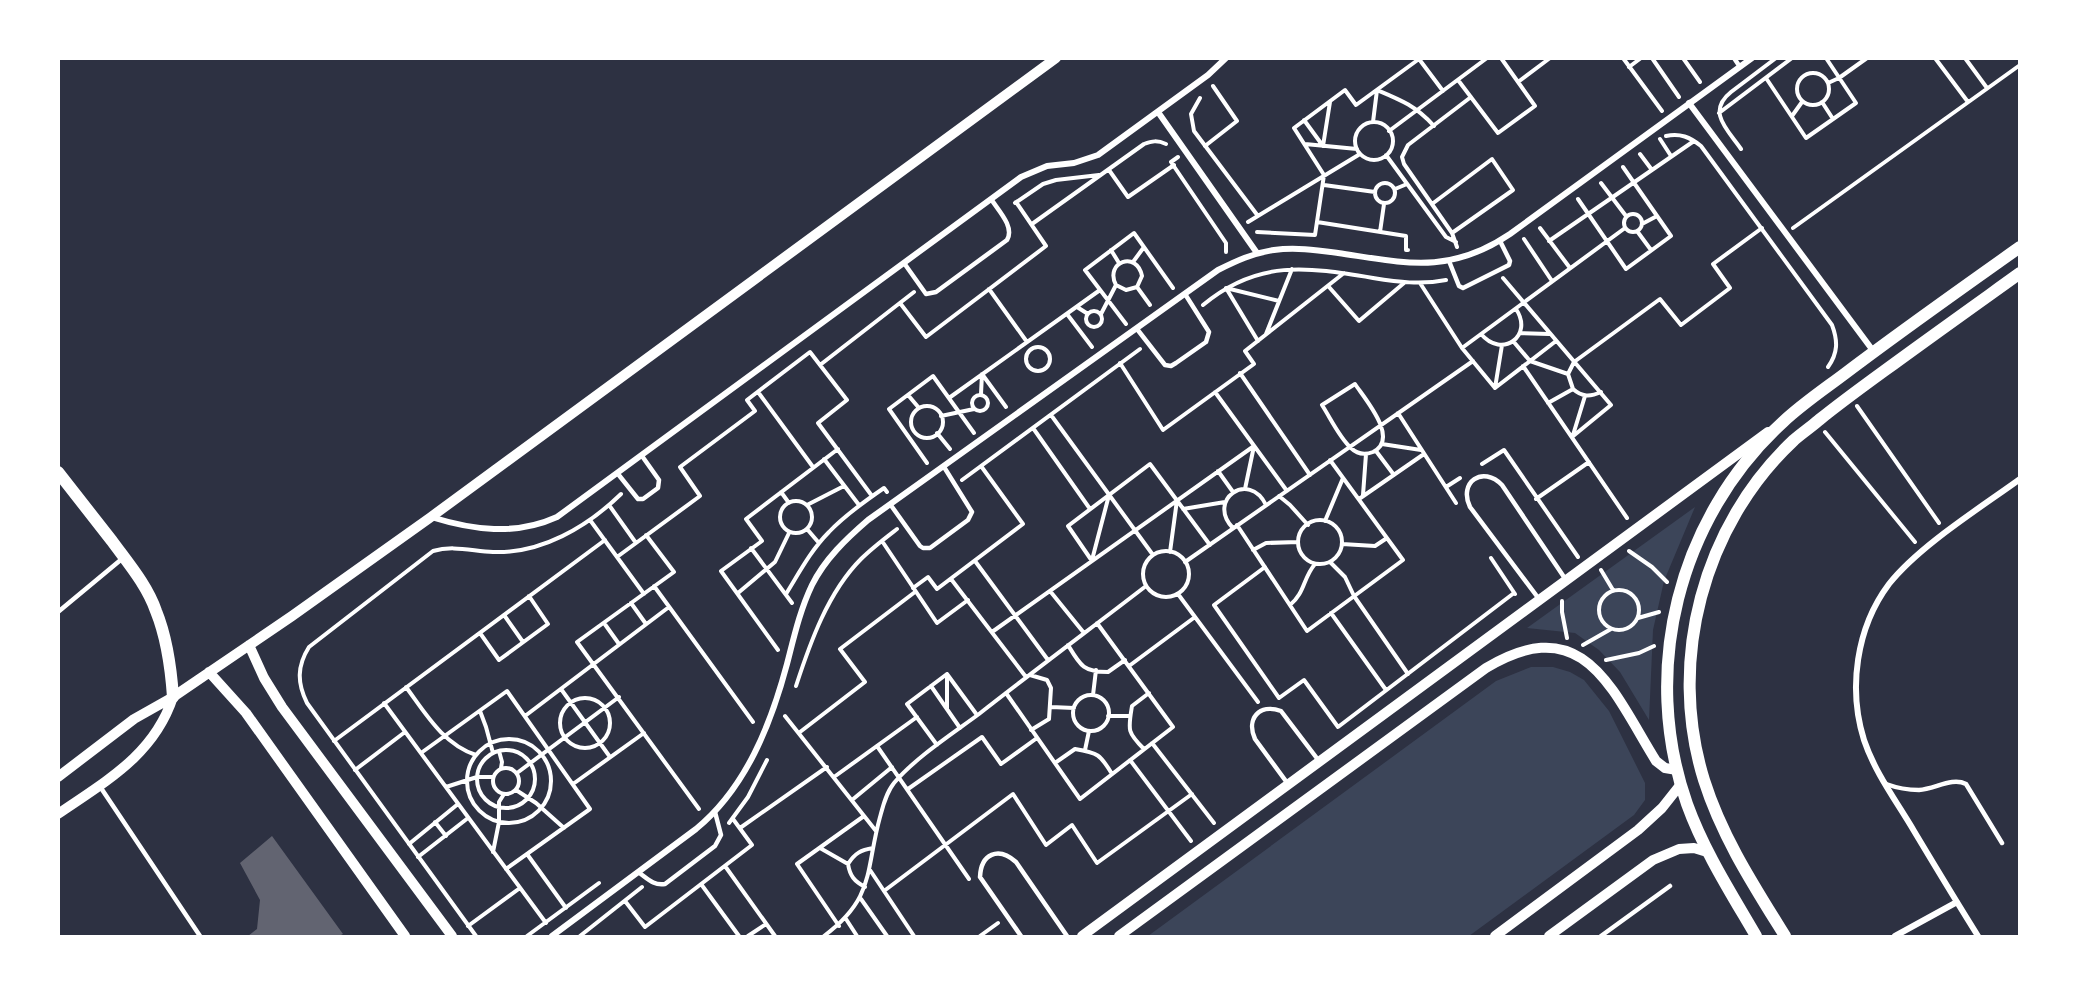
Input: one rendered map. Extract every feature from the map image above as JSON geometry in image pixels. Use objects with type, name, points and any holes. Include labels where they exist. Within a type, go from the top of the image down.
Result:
[{"type":"main road","points":[[1756,936],[1707,852],[1692,819],[1677,770],[1667,715],[1666,668],[1670,631],[1684,577],[1699,538],[1724,493],[1742,468],[1783,422],[1874,352],[2019,247]]},
{"type":"main road","points":[[1785,936],[1732,849],[1710,797],[1692,730],[1689,670],[1691,641],[1699,602],[1711,565],[1727,530],[1746,498],[1775,460],[1795,439],[1849,396],[2019,273]]},
{"type":"main road","points":[[58,472],[124,557],[142,583],[156,610],[167,651],[173,697]]},
{"type":"street","points":[[58,777],[134,719],[173,697],[430,517],[1056,58]]},
{"type":"street","points":[[430,517],[468,527],[498,529],[525,528],[557,518],[1021,177],[1047,166],[1087,160],[1098,155],[1208,75],[1226,58]]},
{"type":"street","points":[[552,936],[715,812],[741,777],[763,733],[781,687],[802,609],[812,584],[846,538],[891,500],[944,467],[1218,270],[1237,260],[1257,253],[1293,248],[1415,264],[1449,261],[1475,254],[1500,241],[1752,58]]},
{"type":"street","points":[[1687,105],[1874,352]]},
{"type":"street","points":[[1158,112],[1257,253]]},
{"type":"street","points":[[1082,936],[1539,599],[1563,575],[1595,559],[1783,422]]},
{"type":"street","points":[[1978,936],[1886,784],[1864,741],[1857,709],[1856,676],[1861,644],[1873,612],[1889,584],[1922,551],[2019,479]]},
{"type":"street","points":[[249,645],[264,678],[282,707],[452,936]]},
{"type":"street","points":[[1119,936],[1486,668],[1517,652],[1534,647],[1552,647],[1571,652],[1590,662],[1607,680],[1656,761],[1665,768],[1677,770]]},
{"type":"street","points":[[209,672],[246,713],[405,936]]},
{"type":"street","points":[[58,814],[140,754],[151,742],[168,713],[173,697]]},
{"type":"street","points":[[1495,936],[1638,830],[1662,808],[1681,784]]},
{"type":"street","points":[[1549,936],[1653,860],[1679,849],[1694,848],[1707,852]]},
{"type":"street","points":[[1895,936],[1957,902]]},
{"type":"lane","points":[[1734,58],[1740,67]]},
{"type":"lane","points":[[904,263],[926,294],[936,292],[1007,240],[1010,231],[991,199]]},
{"type":"lane","points":[[1449,261],[1459,286],[1464,288],[1508,266],[1510,263],[1500,241]]},
{"type":"lane","points":[[1137,329],[1165,365],[1171,366],[1176,363],[1209,338],[1209,332],[1185,294]]},
{"type":"lane","points":[[618,474],[638,499],[643,499],[658,488],[659,480],[642,456]]},
{"type":"lane","points":[[891,500],[904,524],[920,546],[927,549],[971,516],[970,507],[944,467]]},
{"type":"lane","points":[[1539,599],[1470,507],[1467,490],[1471,482],[1487,475],[1496,478],[1563,575]]},
{"type":"lane","points":[[58,612],[124,557]]},
{"type":"lane","points":[[1288,784],[1251,731],[1256,714],[1264,709],[1273,708],[1281,711],[1319,761]]},
{"type":"lane","points":[[1886,784],[1902,789],[1919,790],[1960,781],[1966,784],[2002,843]]},
{"type":"lane","points":[[99,785],[200,936]]},
{"type":"lane","points":[[638,872],[650,882],[658,885],[668,882],[718,843],[720,831],[715,812]]},
{"type":"lane","points":[[1021,936],[980,877],[980,866],[986,857],[997,853],[1008,855],[1016,862],[1067,936]]},
{"type":"lane","points":[[1601,936],[1670,886]]},
{"type":"path","points":[[1389,131],[1487,58]]},
{"type":"path","points":[[1458,80],[1498,133],[1535,106],[1501,58]]},
{"type":"path","points":[[1518,82],[1550,58]]},
{"type":"path","points":[[1623,58],[1667,119]]},
{"type":"path","points":[[1629,67],[1641,58]]},
{"type":"path","points":[[1652,58],[1687,105]]},
{"type":"path","points":[[1683,58],[1707,90]]},
{"type":"path","points":[[1742,150],[1721,121],[1718,113],[1720,105],[1724,97],[1776,58]]},
{"type":"path","points":[[1718,113],[1792,58]]},
{"type":"path","points":[[1766,78],[1806,138],[1856,103],[1826,58]]},
{"type":"path","points":[[1828,83],[1867,58]]},
{"type":"path","points":[[1935,58],[1968,102]]},
{"type":"path","points":[[1965,58],[1988,88]]},
{"type":"path","points":[[1240,229],[1315,235],[1324,175],[1294,128],[1345,90],[1356,105],[1419,59],[1443,91]]},
{"type":"path","points":[[1786,233],[2019,65]]},
{"type":"path","points":[[1806,74],[1819,74],[1828,83],[1828,94],[1822,102],[1812,105],[1802,102],[1797,90],[1798,84],[1806,74]]},
{"type":"path","points":[[1220,80],[1199,99],[1191,114],[1194,131],[1258,216]]},
{"type":"path","points":[[1205,146],[1237,121],[1213,86]]},
{"type":"path","points":[[1377,90],[1418,109],[1434,126]]},
{"type":"path","points":[[1373,122],[1377,90]]},
{"type":"path","points":[[1448,248],[1459,247],[1452,233],[1404,164],[1402,157],[1408,145],[1471,97]]},
{"type":"path","points":[[1323,146],[1330,101]]},
{"type":"path","points":[[1792,116],[1802,102]]},
{"type":"path","points":[[1822,102],[1833,119]]},
{"type":"path","points":[[1304,120],[1323,146]]},
{"type":"path","points":[[1305,144],[1358,152],[1370,159],[1376,159],[1386,155],[1392,143],[1389,131],[1380,123],[1373,122],[1360,128],[1355,142],[1358,152]]},
{"type":"path","points":[[1653,144],[1664,136],[1680,135],[1701,146],[1832,325],[1837,346],[1834,358],[1826,369]]},
{"type":"path","points":[[1660,139],[1671,156]]},
{"type":"path","points":[[1032,224],[1144,144],[1160,141],[1179,157],[1171,162],[1226,243],[1227,252],[1224,256]]},
{"type":"path","points":[[1549,241],[1694,141]]},
{"type":"path","points":[[1616,172],[1647,149]]},
{"type":"path","points":[[1240,229],[1358,152]]},
{"type":"path","points":[[1640,154],[1652,170]]},
{"type":"path","points":[[1386,155],[1446,237],[1456,242]]},
{"type":"path","points":[[1432,204],[1492,159],[1513,190],[1452,233]]},
{"type":"path","points":[[1109,170],[1128,197],[1174,165]]},
{"type":"path","points":[[1578,199],[1626,269],[1671,236],[1623,167]]},
{"type":"path","points":[[1000,214],[1043,184],[1056,180],[1103,174]]},
{"type":"path","points":[[1593,188],[1608,178]]},
{"type":"path","points":[[1387,183],[1395,189],[1394,200],[1384,204],[1379,202],[1375,192],[1377,187],[1387,183]]},
{"type":"path","points":[[1601,183],[1626,216]]},
{"type":"path","points":[[1395,189],[1407,184]]},
{"type":"path","points":[[1324,185],[1375,192]]},
{"type":"path","points":[[1569,207],[1586,194]]},
{"type":"path","points":[[900,303],[926,337],[1046,246],[1016,202]]},
{"type":"path","points":[[1380,232],[1384,204]]},
{"type":"path","points":[[1642,224],[1641,218],[1631,214],[1626,216],[1623,222],[1625,228],[1632,232],[1637,231],[1642,224],[1657,216]]},
{"type":"path","points":[[1549,221],[1524,239],[1552,281]]},
{"type":"path","points":[[1317,222],[1406,236],[1406,250],[1416,249]]},
{"type":"path","points":[[1540,228],[1570,268]]},
{"type":"path","points":[[1462,348],[1625,228]]},
{"type":"path","points":[[1601,392],[1593,396],[1585,396],[1573,389],[1568,374],[1574,362],[1660,299],[1681,325],[1731,288],[1713,264],[1762,228]]},
{"type":"path","points":[[1637,231],[1651,250]]},
{"type":"path","points":[[1127,326],[1085,270],[1134,233],[1175,291]]},
{"type":"path","points":[[1133,262],[1144,248]]},
{"type":"path","points":[[1111,250],[1119,263]]},
{"type":"path","points":[[1088,314],[1087,322],[1095,327],[1102,322],[1101,314],[1116,285],[1113,273],[1119,263],[1133,262],[1138,266],[1142,276],[1137,286],[1126,290],[1116,285]]},
{"type":"path","points":[[1196,311],[1226,288],[1258,275],[1292,268],[1344,273],[1404,283],[1456,278]]},
{"type":"path","points":[[1265,336],[1292,268]]},
{"type":"path","points":[[1497,271],[1611,405],[1572,437]]},
{"type":"path","points":[[1120,363],[1163,430],[1254,364],[1245,351],[1344,273]]},
{"type":"path","points":[[1329,287],[1359,321],[1404,283]]},
{"type":"path","points":[[1420,283],[1462,348],[1495,388]]},
{"type":"path","points":[[1137,286],[1152,308]]},
{"type":"path","points":[[820,365],[921,287]]},
{"type":"path","points":[[1226,288],[1279,301]]},
{"type":"path","points":[[1226,288],[1258,341]]},
{"type":"path","points":[[989,289],[1027,342]]},
{"type":"path","points":[[949,398],[1100,290]]},
{"type":"path","points":[[1144,314],[1160,302]]},
{"type":"path","points":[[1077,307],[1088,314]]},
{"type":"path","points":[[1481,334],[1494,345],[1503,345],[1513,341],[1520,333],[1522,324],[1521,316],[1516,309]]},
{"type":"path","points":[[1088,314],[1092,311],[1101,314]]},
{"type":"path","points":[[1067,314],[1094,350]]},
{"type":"path","points":[[1119,332],[1136,320]]},
{"type":"path","points":[[1520,333],[1549,334]]},
{"type":"path","points":[[1033,349],[1043,349],[1047,352],[1049,363],[1042,370],[1032,370],[1026,362],[1029,352],[1033,349],[1035,337]]},
{"type":"path","points":[[1513,341],[1530,361],[1568,374]]},
{"type":"path","points":[[1495,388],[1556,341]]},
{"type":"path","points":[[956,485],[1148,343]]},
{"type":"path","points":[[1495,388],[1503,345]]},
{"type":"path","points":[[617,557],[700,496],[680,467],[754,411],[747,400],[810,352],[847,400],[818,423],[872,496]]},
{"type":"path","points":[[1185,562],[1473,361]]},
{"type":"path","points":[[1523,366],[1628,519],[1619,525]]},
{"type":"path","points":[[1240,373],[1310,475]]},
{"type":"path","points":[[981,394],[982,374]]},
{"type":"path","points":[[982,374],[1009,411]]},
{"type":"path","points":[[930,469],[890,409],[933,376],[976,436],[968,441]]},
{"type":"path","points":[[1355,384],[1381,425],[1384,434],[1382,444],[1376,451],[1366,454],[1357,453],[1349,447],[1322,405],[1355,384]]},
{"type":"path","points":[[1548,403],[1573,389]]},
{"type":"path","points":[[758,392],[813,468]]},
{"type":"path","points":[[1215,392],[1287,491]]},
{"type":"path","points":[[908,394],[919,408]]},
{"type":"path","points":[[974,408],[972,405],[974,397],[981,394]]},
{"type":"path","points":[[941,416],[974,408],[982,411],[988,404],[985,396],[981,394]]},
{"type":"path","points":[[1572,437],[1585,396]]},
{"type":"path","points":[[1849,396],[1947,533]]},
{"type":"path","points":[[929,406],[941,416],[942,425],[937,433],[927,438],[913,430],[912,418],[919,408],[929,406]]},
{"type":"path","points":[[1051,414],[1153,555]]},
{"type":"path","points":[[1817,422],[1922,551]]},
{"type":"path","points":[[1033,428],[1090,509]]},
{"type":"path","points":[[906,434],[913,430]]},
{"type":"path","points":[[937,433],[953,452]]},
{"type":"path","points":[[1361,498],[1423,452],[1382,444]]},
{"type":"path","points":[[992,632],[1254,446]]},
{"type":"path","points":[[1245,489],[1254,446]]},
{"type":"path","points":[[784,642],[780,653],[721,571],[762,541],[746,519],[838,449]]},
{"type":"path","points":[[1376,451],[1394,475]]},
{"type":"path","points":[[1361,498],[1366,454]]},
{"type":"path","points":[[824,459],[859,505]]},
{"type":"path","points":[[1266,505],[1262,497],[1254,490],[1245,489],[1233,492],[1225,502],[1226,522],[1235,527],[1253,550],[1307,632],[1403,560],[1361,498],[1330,460]]},
{"type":"path","points":[[1536,499],[1589,462]]},
{"type":"path","points":[[1092,561],[1068,525],[1150,464],[1210,545]]},
{"type":"path","points":[[800,732],[865,682],[840,649],[914,590],[928,576],[937,589],[1023,524],[981,466]]},
{"type":"path","points":[[1218,471],[1233,492]]},
{"type":"path","points":[[1325,521],[1343,478]]},
{"type":"path","points":[[807,506],[818,498],[844,486]]},
{"type":"path","points":[[786,594],[819,543],[844,517],[884,488],[891,500]]},
{"type":"path","points":[[782,492],[789,503]]},
{"type":"path","points":[[1092,561],[1109,495]]},
{"type":"path","points":[[1279,496],[1308,525]]},
{"type":"path","points":[[1170,552],[1177,500]]},
{"type":"path","points":[[795,501],[807,506],[812,517],[807,529],[802,533],[789,532],[781,524],[779,518],[784,506],[795,501]]},
{"type":"path","points":[[1183,509],[1225,502]]},
{"type":"path","points":[[609,506],[636,543]]},
{"type":"path","points":[[590,520],[644,594]]},
{"type":"path","points":[[1319,520],[1325,521],[1338,529],[1342,543],[1341,551],[1330,562],[1315,564],[1303,556],[1298,542],[1300,535],[1308,525],[1319,520]]},
{"type":"path","points":[[793,693],[828,605],[859,560],[904,524]]},
{"type":"path","points":[[807,529],[819,543]]},
{"type":"path","points":[[738,593],[767,570],[781,553],[789,532]]},
{"type":"path","points":[[646,535],[674,572],[577,642],[699,809]]},
{"type":"path","points":[[1342,543],[1375,546],[1387,538]]},
{"type":"path","points":[[334,741],[605,540]]},
{"type":"path","points":[[882,540],[937,623],[968,600]]},
{"type":"path","points":[[1253,550],[1266,543],[1298,542]]},
{"type":"path","points":[[1615,544],[1652,567],[1667,582]]},
{"type":"path","points":[[751,548],[797,609]]},
{"type":"path","points":[[433,551],[309,647],[299,669],[302,693],[307,704],[476,936]]},
{"type":"path","points":[[1165,551],[1170,552],[1181,557],[1185,562],[1189,576],[1183,590],[1178,594],[1171,597],[1156,596],[1146,586],[1144,566],[1153,555],[1165,551]]},
{"type":"path","points":[[1586,551],[1563,575],[1562,612],[1571,652],[1611,629]]},
{"type":"path","points":[[1595,559],[1613,590]]},
{"type":"path","points":[[975,561],[1048,660]]},
{"type":"path","points":[[1330,562],[1345,577],[1354,596],[1408,674]]},
{"type":"path","points":[[1290,605],[1301,594],[1315,564]]},
{"type":"path","points":[[1265,567],[1214,605],[1278,698],[1304,680],[1338,727],[1514,593]]},
{"type":"path","points":[[951,579],[1028,676],[1043,678],[1050,683],[1050,717],[1048,721],[1031,730]]},
{"type":"path","points":[[654,586],[753,722]]},
{"type":"path","points":[[824,936],[846,919],[861,898],[870,870],[884,802],[899,777],[1146,586]]},
{"type":"path","points":[[1638,618],[1638,603],[1634,596],[1621,589],[1613,590],[1601,601],[1598,609],[1604,624],[1611,629],[1619,630],[1627,629],[1638,618],[1659,612]]},
{"type":"path","points":[[1050,591],[1084,633]]},
{"type":"path","points":[[1178,594],[1264,709]]},
{"type":"path","points":[[480,633],[499,660],[548,624],[529,596]]},
{"type":"path","points":[[631,603],[646,624]]},
{"type":"path","points":[[525,716],[669,607]]},
{"type":"path","points":[[1331,613],[1386,690]]},
{"type":"path","points":[[504,615],[523,642]]},
{"type":"path","points":[[1129,666],[1195,617]]},
{"type":"path","points":[[604,623],[619,644]]},
{"type":"path","points":[[1006,693],[1080,799],[1173,727],[1097,623]]},
{"type":"path","points":[[1068,645],[1080,665],[1087,669],[1111,670],[1125,660]]},
{"type":"path","points":[[1590,662],[1631,655],[1654,646]]},
{"type":"path","points":[[1093,695],[1096,670]]},
{"type":"path","points":[[937,746],[907,704],[947,674]]},
{"type":"path","points":[[947,674],[947,709]]},
{"type":"path","points":[[947,674],[977,715]]},
{"type":"path","points":[[931,686],[960,728]]},
{"type":"path","points":[[406,687],[444,737],[453,745],[476,755]]},
{"type":"path","points":[[561,689],[610,758]]},
{"type":"path","points":[[421,753],[507,691],[590,809],[506,869]]},
{"type":"path","points":[[1144,749],[1130,732],[1130,716],[1132,706],[1149,693]]},
{"type":"path","points":[[1093,695],[1105,702],[1108,716],[1102,727],[1089,731],[1078,725],[1074,708],[1081,698],[1093,695]]},
{"type":"path","points":[[517,773],[619,697]]},
{"type":"path","points":[[589,698],[601,703],[605,708],[609,715],[609,730],[600,743],[594,747],[581,748],[565,738],[560,723],[565,708],[571,703],[589,698]]},
{"type":"path","points":[[384,703],[546,922]]},
{"type":"path","points":[[1050,707],[1074,708]]},
{"type":"path","points":[[480,711],[493,753]]},
{"type":"path","points":[[751,729],[757,712]]},
{"type":"path","points":[[782,725],[786,716],[876,832]]},
{"type":"path","points":[[1108,716],[1130,716]]},
{"type":"path","points":[[834,777],[917,717]]},
{"type":"path","points":[[1085,750],[1089,731]]},
{"type":"path","points":[[356,770],[405,732]]},
{"type":"path","points":[[573,784],[644,733]]},
{"type":"path","points":[[908,789],[982,737],[1001,764],[1037,738]]},
{"type":"path","points":[[499,741],[518,741],[535,749],[542,755],[547,765],[550,787],[547,798],[541,807],[526,819],[508,823],[499,822],[490,819],[475,807],[468,789],[468,771],[476,755],[490,744],[499,741]]},
{"type":"path","points":[[1152,743],[1222,833]]},
{"type":"path","points":[[878,746],[973,884]]},
{"type":"path","points":[[1055,763],[1070,750],[1085,750],[1101,756],[1112,774]]},
{"type":"path","points":[[446,787],[477,777],[493,777],[501,768],[499,751]]},
{"type":"path","points":[[499,751],[517,752],[531,764],[535,781],[528,797],[515,807],[499,807],[491,804],[480,792],[477,777],[479,767],[485,759],[499,751]]},
{"type":"path","points":[[720,831],[733,819],[748,797],[771,751]]},
{"type":"path","points":[[1130,760],[1198,851]]},
{"type":"path","points":[[501,768],[507,767],[517,773],[519,779],[516,790]]},
{"type":"path","points":[[740,828],[826,767]]},
{"type":"path","points":[[852,800],[892,767]]},
{"type":"path","points":[[493,777],[495,788],[504,794]]},
{"type":"path","points":[[493,852],[499,822],[499,802],[504,794],[516,790],[541,807],[564,828]]},
{"type":"path","points":[[884,891],[1013,794],[1046,845],[1072,825],[1097,863],[1192,794]]},
{"type":"path","points":[[690,816],[708,802]]},
{"type":"path","points":[[409,844],[458,804]]},
{"type":"path","points":[[839,926],[797,864],[864,816]]},
{"type":"path","points":[[418,857],[468,818]]},
{"type":"path","points":[[626,901],[645,927],[725,866],[752,845],[733,819]]},
{"type":"path","points":[[435,822],[446,836]]},
{"type":"path","points":[[819,848],[848,864]]},
{"type":"path","points":[[865,887],[850,875],[848,864],[853,855],[873,848]]},
{"type":"path","points":[[527,854],[566,908]]},
{"type":"path","points":[[725,866],[775,936]]},
{"type":"path","points":[[870,870],[914,936]]},
{"type":"path","points":[[527,936],[604,880]]},
{"type":"path","points":[[580,936],[650,882]]},
{"type":"path","points":[[701,884],[739,936]]},
{"type":"path","points":[[468,926],[520,888]]},
{"type":"path","points":[[861,898],[887,936]]},
{"type":"path","points":[[992,913],[1004,929]]},
{"type":"path","points":[[846,919],[857,936]]},
{"type":"path","points":[[980,936],[999,922]]},
{"type":"path","points":[[748,936],[766,924]]},
{"type":"shaded area","points":[[1695,507],[1664,581],[1653,630],[1649,720],[1620,672],[1599,650],[1575,633],[1527,628]]},
{"type":"shaded area","points":[[1531,667],[1553,667],[1570,672],[1584,680],[1609,711],[1645,783],[1645,800],[1634,815],[1469,936],[1148,936],[1496,681]]},
{"type":"building","points":[[272,836],[343,934],[339,936],[248,936],[257,929],[260,900],[240,863]]}]
